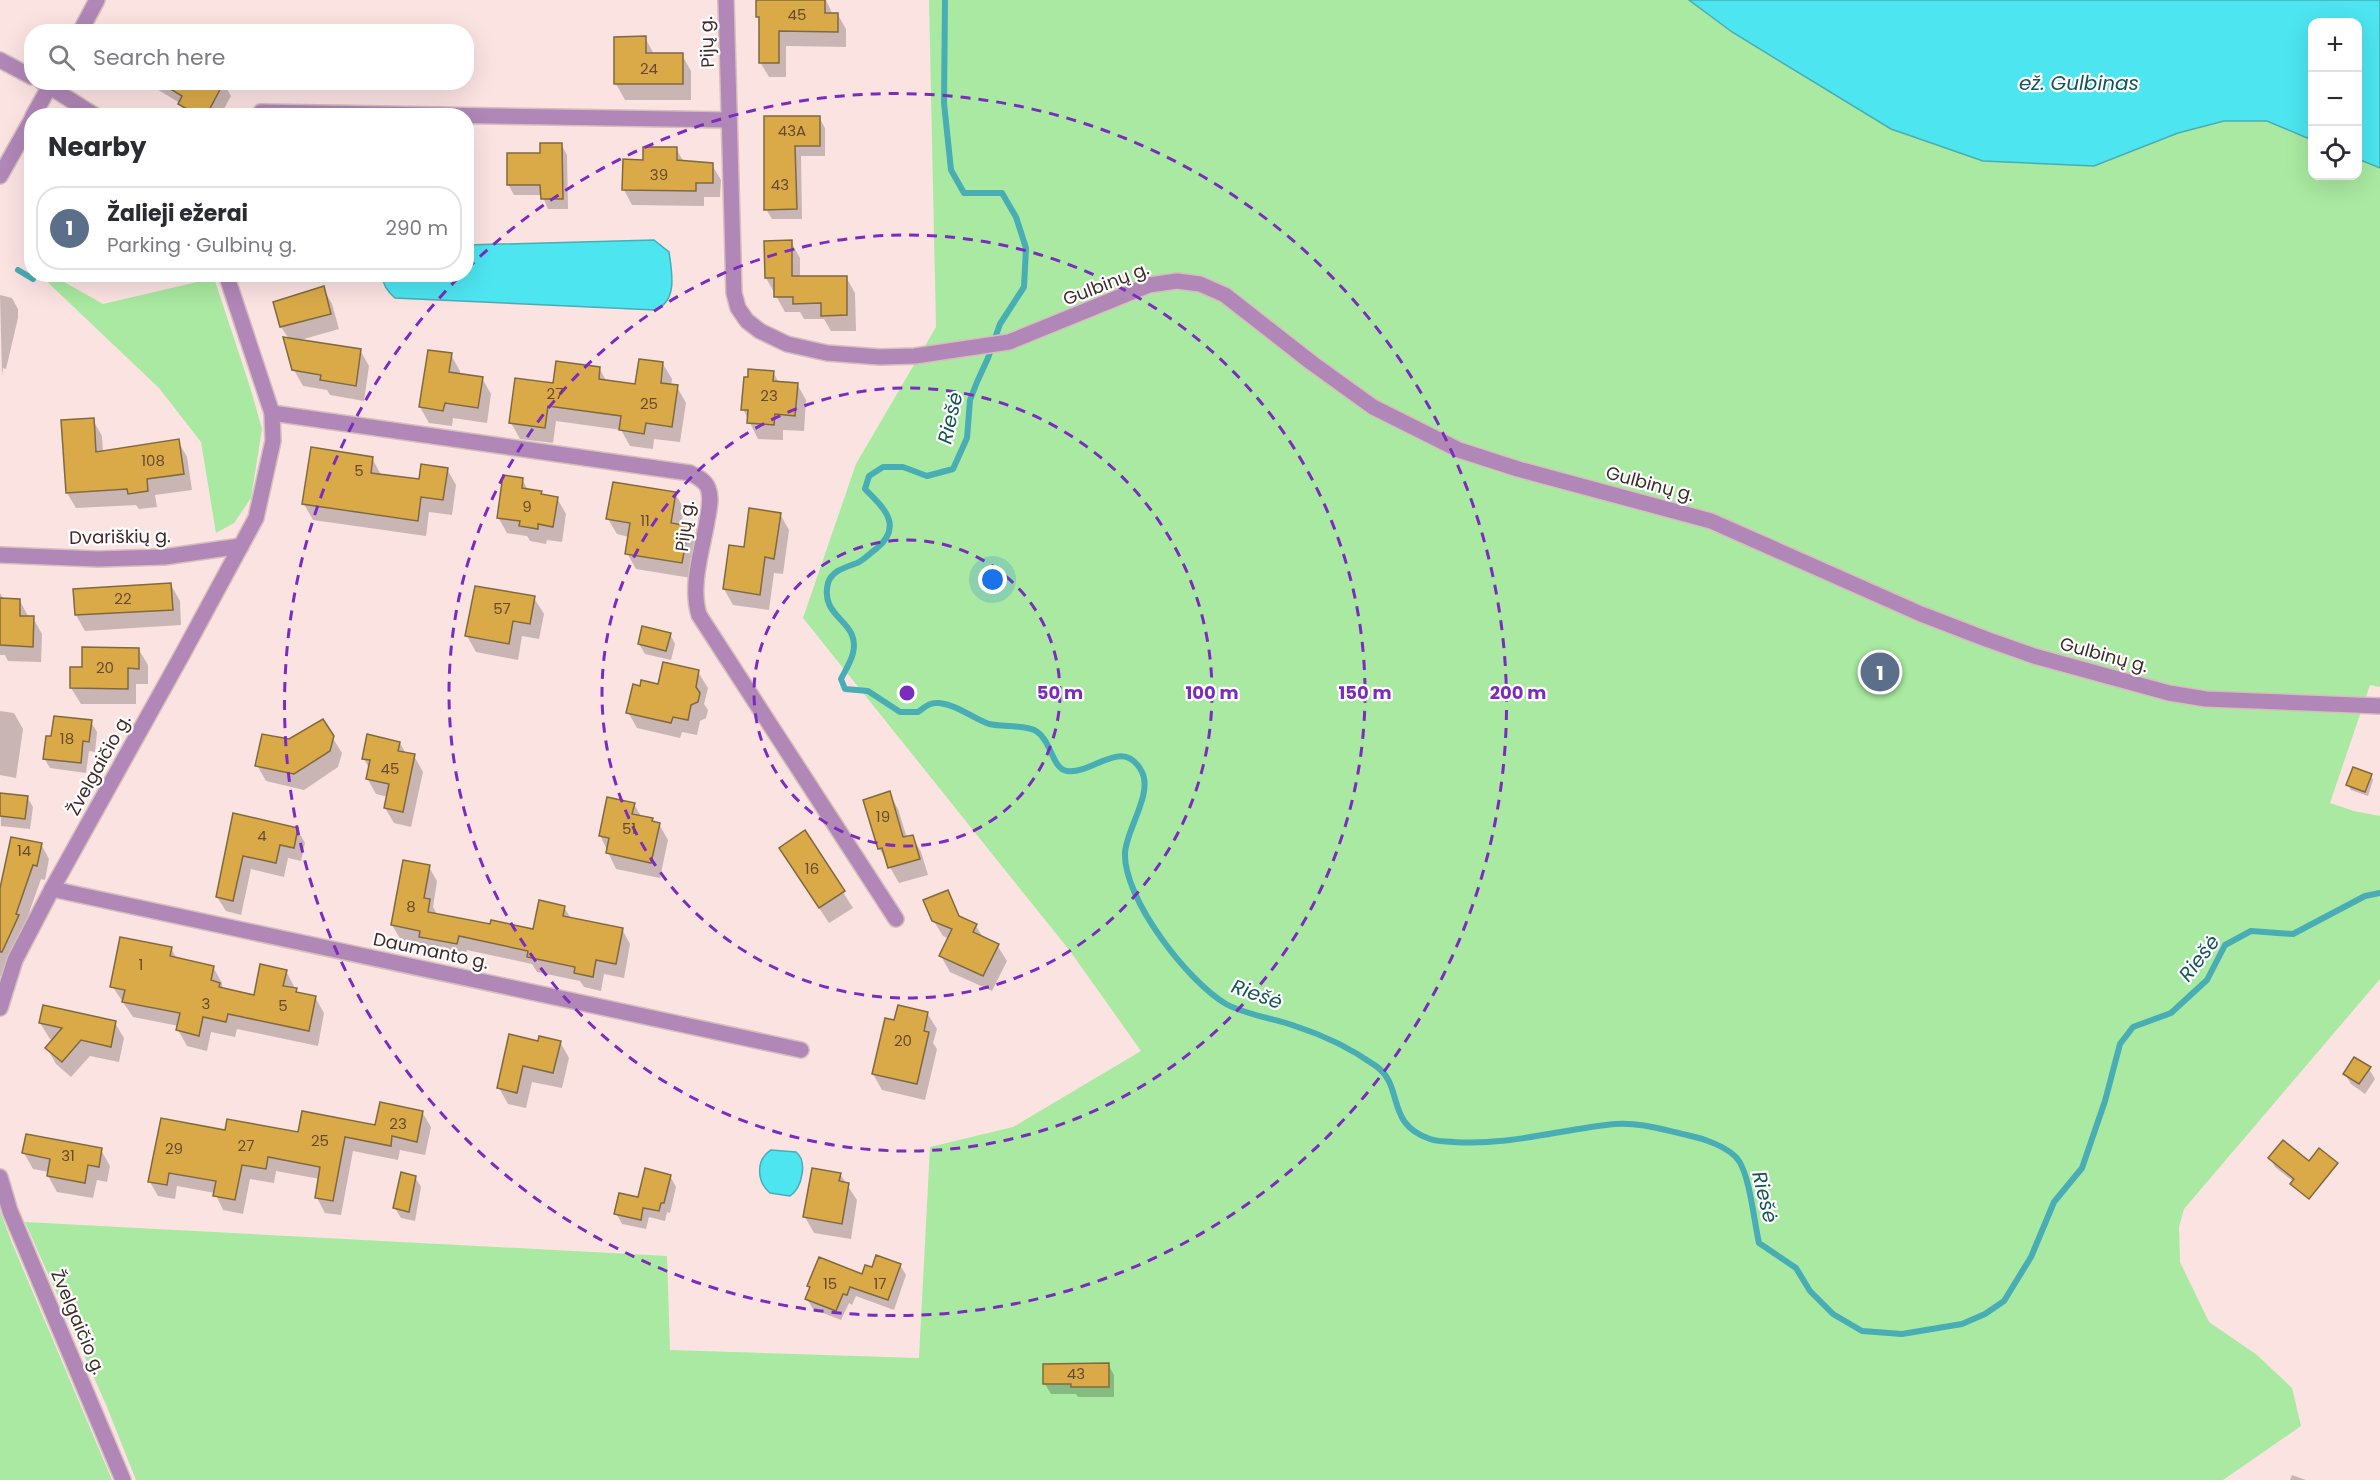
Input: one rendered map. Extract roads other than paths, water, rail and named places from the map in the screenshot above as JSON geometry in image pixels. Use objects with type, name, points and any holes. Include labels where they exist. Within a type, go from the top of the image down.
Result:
[{"type":"street","points":[[84,24],[97,0]]},
{"type":"street","name":"Pijų g.","points":[[726,0],[734,293],[738,309],[747,321],[760,331],[787,344],[827,353],[880,357],[945,352]]},
{"type":"street","points":[[0,60],[24,73]]},
{"type":"street","points":[[36,108],[45,90]]},
{"type":"street","points":[[57,90],[84,108]]},
{"type":"street","points":[[474,116],[729,120]]},
{"type":"street","points":[[0,176],[24,132]]},
{"type":"street","name":"Gulbinų g.","points":[[945,352],[1009,342],[1149,285],[1177,281],[1200,284],[1225,295],[1373,407],[1459,450],[1518,469],[1711,521],[1921,614],[2006,646],[2034,656],[2169,693],[2206,699],[2380,706]]},
{"type":"street","name":"Žvelgaičio g.","points":[[0,1008],[15,960],[52,889],[256,518],[273,441],[272,413],[229,282]]},
{"type":"street","name":"Pijų g.","points":[[272,413],[690,473],[702,480],[708,488],[710,502],[695,587],[695,603],[699,615],[896,919]]},
{"type":"street","name":"Dvariškių g.","points":[[0,555],[98,559],[164,557],[241,546]]},
{"type":"street","name":"Daumanto g.","points":[[52,889],[801,1050]]},
{"type":"street","name":"Žvelgaičio g.","points":[[0,1177],[10,1211],[123,1480]]},
{"type":"water","name":"ež. Gulbinas","points":[[1689,0],[2380,0],[2380,168],[2362,161],[2362,18],[2308,18],[2308,138],[2267,121],[2224,121],[2178,133],[2094,166],[1983,161],[1891,129],[1732,32]]},
{"type":"water","points":[[654,240],[669,252],[672,286],[667,300],[655,310],[395,298],[383,282],[474,282],[474,245]]},
{"type":"water","points":[[771,1150],[796,1152],[800,1156],[802,1174],[798,1187],[790,1196],[770,1193],[762,1183],[760,1165],[762,1159]]},
{"type":"waterway","name":"Riešė","points":[[945,0],[944,103],[951,170],[964,193],[1002,193],[1016,217],[1026,248],[1024,287],[1000,324],[977,382],[970,400],[967,438],[953,469],[927,476],[903,467],[883,467],[869,476],[865,489],[884,510],[890,525],[889,533],[876,549],[860,562],[836,572],[828,583],[829,604],[851,633],[854,642],[852,656],[841,679],[845,689],[868,691],[900,712],[918,712],[930,704],[939,703],[952,706],[989,724],[1032,729],[1045,741],[1058,765],[1067,771],[1077,771],[1117,756],[1134,761],[1142,772],[1144,791],[1126,844],[1127,872],[1146,915],[1160,937],[1194,977],[1226,1004],[1316,1034],[1347,1048],[1376,1066],[1390,1084],[1400,1114],[1406,1124],[1416,1132],[1436,1141],[1474,1143],[1595,1126],[1633,1124],[1708,1141],[1723,1147],[1739,1161],[1749,1189],[1759,1243],[1796,1268],[1810,1291],[1833,1314],[1862,1331],[1902,1334],[1962,1324],[1985,1314],[2004,1301],[2031,1257],[2054,1202],[2082,1168],[2105,1101],[2120,1044],[2133,1027],[2171,1013],[2207,980],[2225,945],[2251,931],[2293,934],[2365,896],[2380,893]]},
{"type":"waterway","points":[[18,270],[24,274]]},
{"type":"place","name":"Žalieji ežerai","points":[[1880,672]]}]
